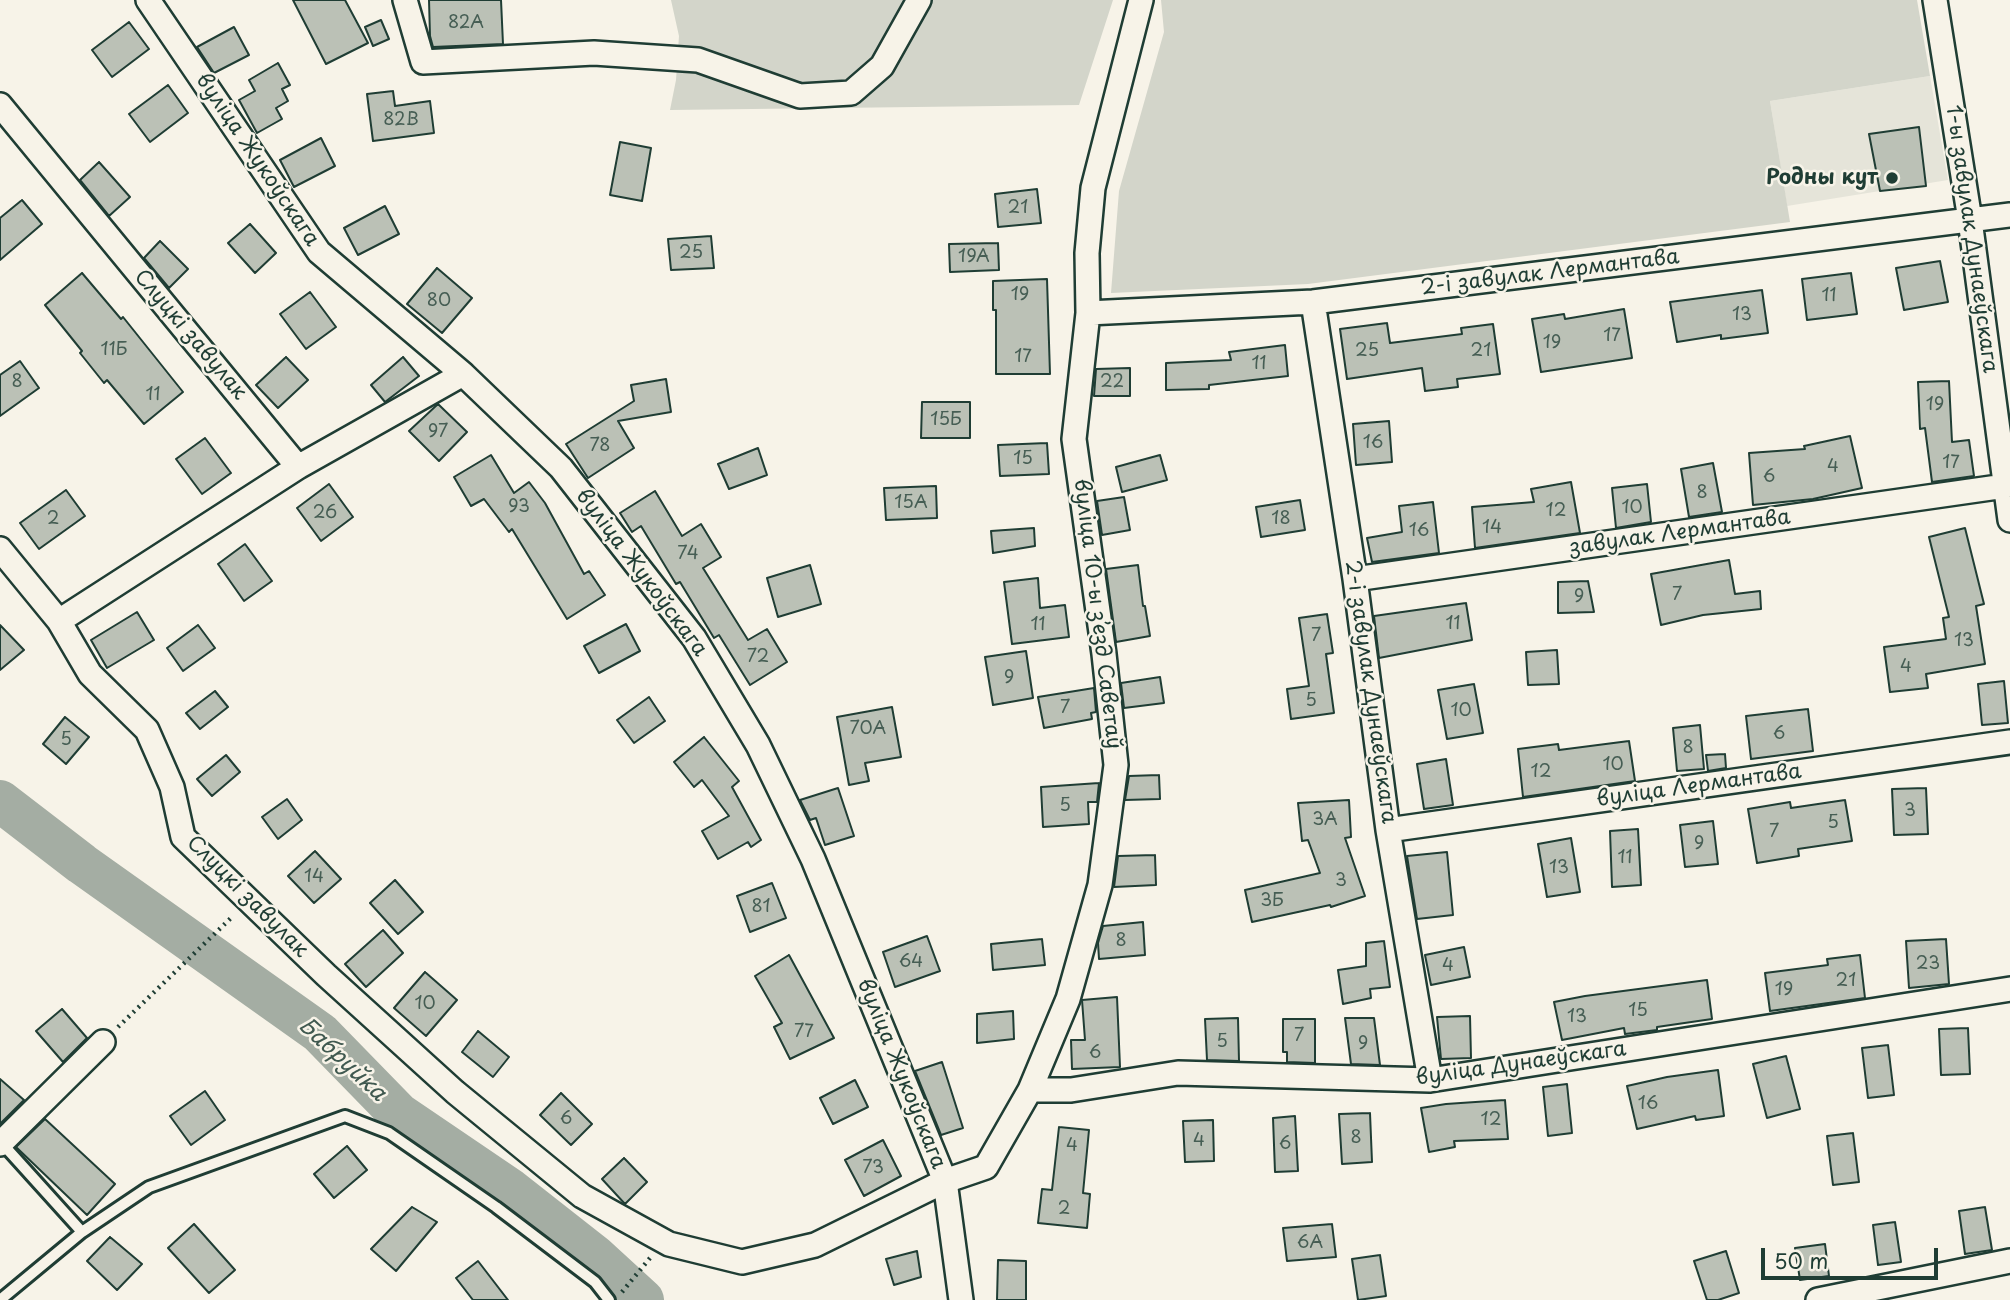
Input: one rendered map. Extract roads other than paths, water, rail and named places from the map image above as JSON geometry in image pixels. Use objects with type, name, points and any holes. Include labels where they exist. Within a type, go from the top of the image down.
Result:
[{"type":"street","name":"вуліца Жукоўскага","points":[[148,0],[319,252],[463,374],[561,468],[694,638],[758,745],[813,859],[945,1181],[961,1300]]},
{"type":"street","points":[[405,0],[423,62],[594,53],[698,60],[800,96],[851,93],[882,66],[919,0]]},
{"type":"street","name":"вуліца 10-ы зʼезд Саветаў","points":[[945,1181],[986,1167],[1030,1090],[1068,999],[1100,885],[1116,765],[1104,654],[1074,439],[1087,313],[1087,253],[1093,188],[1141,0]]},
{"type":"street","name":"1-ы завулак Дунаеўскага","points":[[1935,0],[1970,220],[2010,520]]},
{"type":"street","name":"Слуцкі завулак","points":[[0,105],[299,467]]},
{"type":"street","name":"2-і завулак Лермантава","points":[[1087,313],[1313,302],[2010,215]]},
{"type":"street","name":"2-і завулак Дунаеўскага","points":[[1313,302],[1355,579],[1388,830],[1430,1080]]},
{"type":"street","points":[[59,621],[299,467],[463,374]]},
{"type":"street","name":"завулак Лермантава","points":[[1355,579],[2005,486]]},
{"type":"street","name":"Слуцкі завулак","points":[[0,549],[59,621],[89,674],[147,730],[172,787],[183,837],[326,975],[455,1092],[582,1196],[669,1244],[742,1262],[815,1245],[945,1181]]},
{"type":"street","name":"вуліца Лермантава","points":[[1388,830],[2010,742]]},
{"type":"street","name":"вуліца Дунаеўскага","points":[[1030,1090],[1070,1090],[1178,1073],[1430,1080],[2010,989]]},
{"type":"street","points":[[1,1143],[103,1042]]},
{"type":"street","points":[[1818,1300],[2010,1261]]},
{"type":"lane","points":[[0,1300],[82,1231],[149,1187],[345,1116],[389,1133],[496,1207],[595,1282],[609,1300]]},
{"type":"lane","points":[[1,1143],[82,1231]]},
{"type":"waterway","name":"Бабруйка","points":[[0,801],[82,864],[320,1033],[399,1114],[511,1190],[595,1256],[643,1300]]},
{"type":"place","name":"Родны кут","points":[[1892,178]]}]
